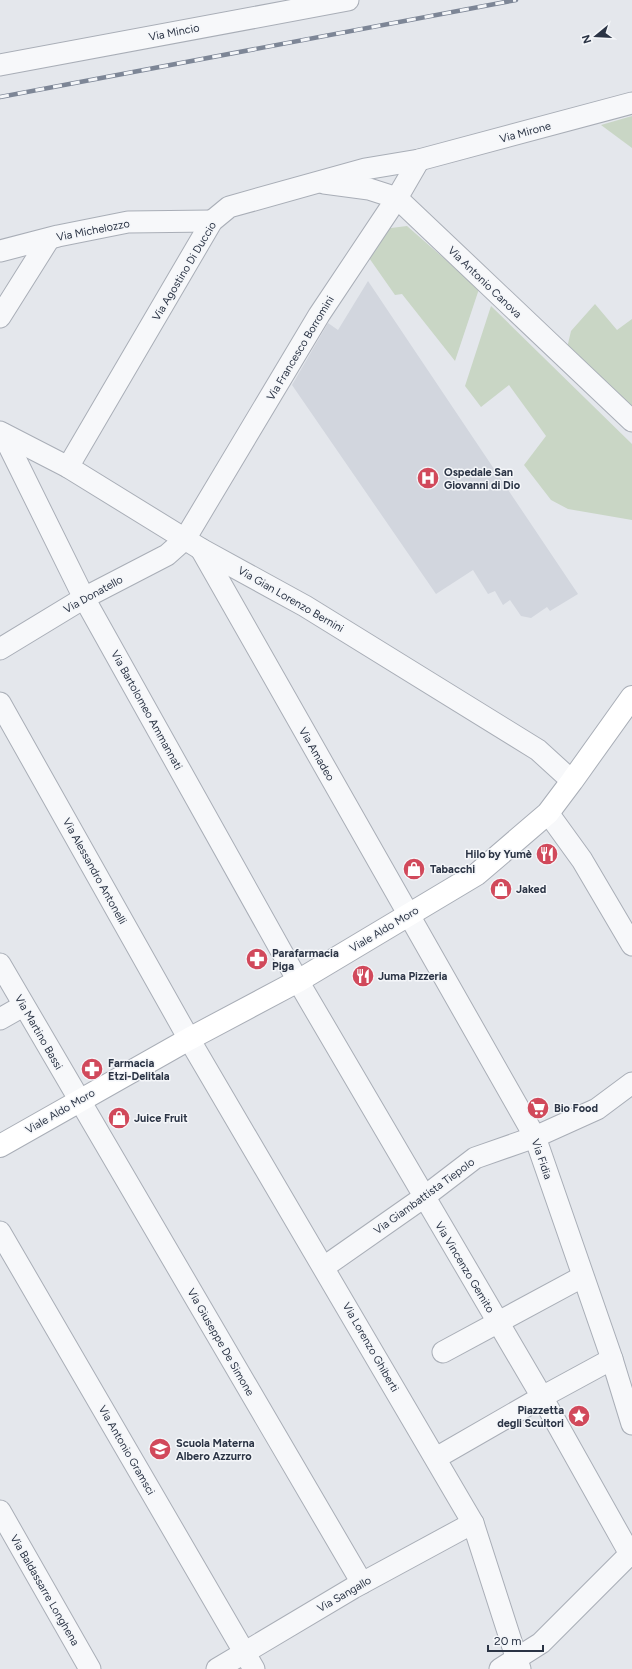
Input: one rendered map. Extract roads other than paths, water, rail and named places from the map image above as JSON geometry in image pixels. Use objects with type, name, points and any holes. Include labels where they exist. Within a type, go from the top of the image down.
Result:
[{"type":"main road","name":"Viale Aldo Moro","points":[[0,1146],[189,1039],[298,981],[476,874],[548,813],[632,697]]},
{"type":"street","name":"Via Mincio","points":[[0,65],[320,3],[348,0]]},
{"type":"street","name":"Via Mirone","points":[[419,160],[632,104]]},
{"type":"street","name":"Via Agostino Di Duccio","points":[[68,467],[212,221],[229,207],[364,169],[419,160]]},
{"type":"street","name":"Via Francesco Borromini","points":[[193,544],[319,315],[397,198],[419,160]]},
{"type":"street","name":"Via Antonio Canova","points":[[318,182],[369,189],[397,198],[632,421]]},
{"type":"street","name":"Via Michelozzo","points":[[0,251],[128,222],[212,221]]},
{"type":"street","points":[[0,318],[49,239]]},
{"type":"street","name":"Via Gian Lorenzo Bernini","points":[[2,433],[68,467],[193,544],[305,606],[538,750],[572,781]]},
{"type":"street","name":"Via Bartolomeo Ammannati","points":[[2,433],[84,598],[298,981]]},
{"type":"street","name":"Via Amadeo","points":[[193,544],[226,594],[408,914]]},
{"type":"street","name":"Via Donatello","points":[[0,649],[84,598],[167,555],[193,544]]},
{"type":"street","points":[[226,594],[254,578]]},
{"type":"street","name":"Via Alessandro Antonelli","points":[[0,703],[189,1039]]},
{"type":"street","points":[[548,813],[582,860],[632,945]]},
{"type":"street","name":"Via Fidia","points":[[408,914],[535,1137],[582,1276],[612,1359],[627,1394],[632,1424]]},
{"type":"street","name":"Via Martino Bassi","points":[[0,964],[23,1006],[80,1100]]},
{"type":"street","name":"Via Vincenzo Gemito","points":[[298,981],[542,1397],[631,1553]]},
{"type":"street","points":[[0,1019],[23,1006]]},
{"type":"street","name":"Via Lorenzo Ghiberti","points":[[189,1039],[473,1522],[512,1666]]},
{"type":"street","name":"Via Giambattista Tiepolo","points":[[324,1267],[424,1197],[475,1158],[535,1137],[597,1109],[632,1083]]},
{"type":"street","name":"Via Giuseppe De Simone","points":[[80,1100],[362,1583]]},
{"type":"street","name":"Via Giambattista Tiepolo","points":[[597,1109],[632,1102]]},
{"type":"street","name":"Via Antonio Gramsci","points":[[0,1232],[249,1661]]},
{"type":"street","points":[[443,1352],[582,1276]]},
{"type":"street","points":[[436,1458],[612,1359]]},
{"type":"street","name":"Via Baldassarre Longhena","points":[[0,1511],[90,1669]]},
{"type":"street","name":"Via Sangallo","points":[[217,1669],[249,1661],[362,1583],[473,1522]]},
{"type":"street","points":[[512,1666],[541,1643],[631,1553]]},
{"type":"railway","points":[[0,97],[516,0]]},
{"type":"place","name":"Ospedale San Giovanni di Dio","points":[[428,478]]},
{"type":"place","name":"Hilo by Yumè","points":[[547,854]]},
{"type":"place","name":"Tabacchi","points":[[414,869]]},
{"type":"place","name":"Jaked","points":[[501,889]]},
{"type":"place","name":"Parafarmacia Piga","points":[[257,959]]},
{"type":"place","name":"Juma Pizzeria","points":[[363,976]]},
{"type":"place","name":"Farmacia Etzi-Delitala","points":[[92,1069]]},
{"type":"place","name":"Bio Food","points":[[538,1108]]},
{"type":"place","name":"Juice Fruit","points":[[119,1118]]},
{"type":"place","name":"Piazzetta degli Scultori","points":[[579,1416]]},
{"type":"place","name":"Scuola Materna Albero Azzurro","points":[[160,1449]]}]
